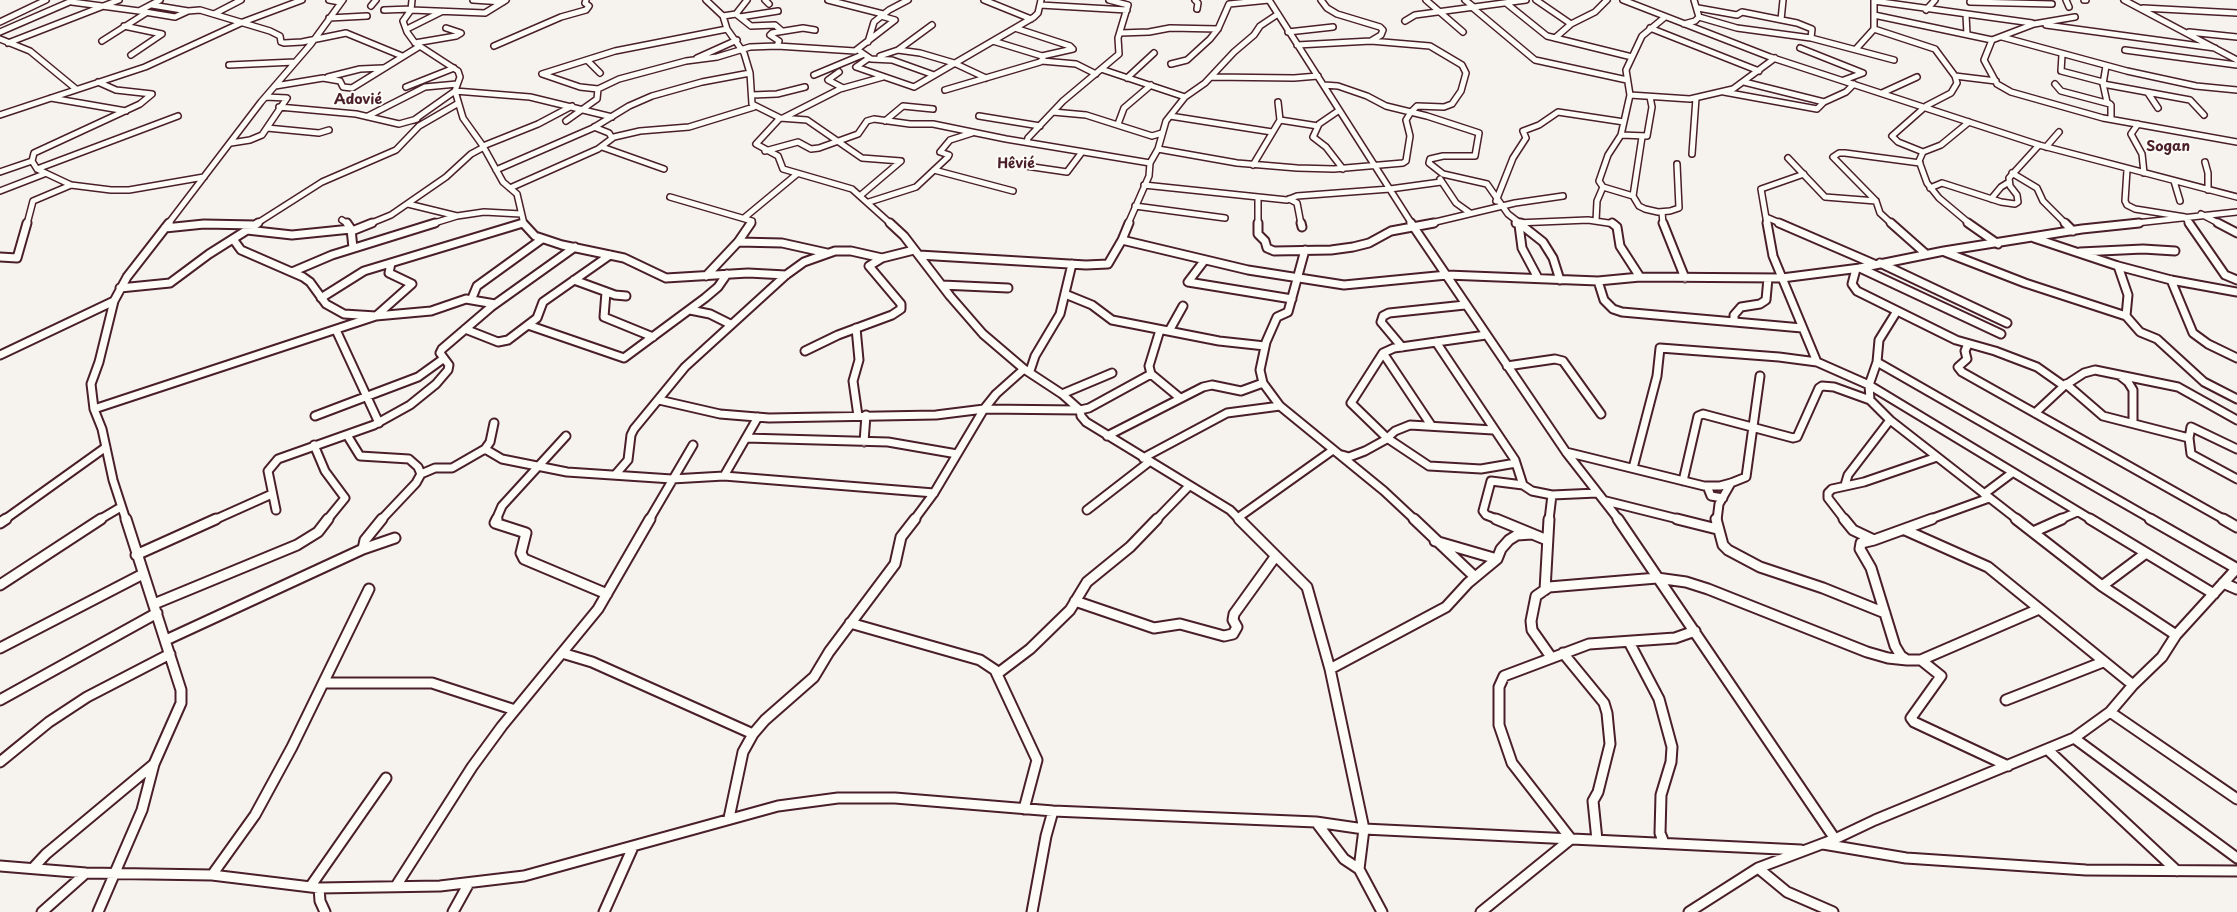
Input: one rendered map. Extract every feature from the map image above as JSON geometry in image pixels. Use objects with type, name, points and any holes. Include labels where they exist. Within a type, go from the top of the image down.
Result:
[{"type":"street","points":[[0,22],[46,0]]},
{"type":"street","points":[[8,43],[119,0]]},
{"type":"street","points":[[139,11],[160,0]]},
{"type":"street","points":[[214,14],[241,0]]},
{"type":"street","points":[[0,115],[146,68],[243,22],[302,0]]},
{"type":"street","points":[[329,0],[341,1]]},
{"type":"street","points":[[371,6],[376,0]]},
{"type":"street","points":[[412,0],[411,10],[403,21],[407,29],[417,44],[454,68],[460,75],[455,91],[457,104],[463,118],[483,146],[503,182],[517,194],[523,222],[535,236],[610,254],[642,266],[666,278],[726,274],[786,275]]},
{"type":"street","points":[[473,0],[504,1]]},
{"type":"street","points":[[494,46],[561,17],[586,10],[589,6],[585,3],[586,0]]},
{"type":"street","points":[[706,0],[725,22],[741,48],[750,74],[754,107]]},
{"type":"street","points":[[736,16],[747,0]]},
{"type":"street","points":[[778,11],[736,16],[725,22],[625,48],[549,70],[542,74],[580,87],[598,89],[619,79],[694,60],[715,58],[741,48],[777,46],[846,51],[858,50],[895,20],[828,0]]},
{"type":"street","points":[[868,42],[873,25],[882,15],[908,0]]},
{"type":"street","points":[[984,0],[1031,19]]},
{"type":"street","points":[[1027,142],[1028,138],[1054,112],[1119,53],[1120,33],[1128,4],[1109,0]]},
{"type":"street","points":[[1195,0],[1198,3],[1197,9]]},
{"type":"street","points":[[1172,64],[1187,60],[1218,29],[1229,4],[1269,0],[1324,85],[1338,111],[1465,304],[1537,406],[1566,452],[1597,493],[1606,501],[1835,839]]},
{"type":"street","points":[[1321,0],[1326,8],[1337,14],[1380,27],[1383,30],[1381,35],[1371,41]]},
{"type":"street","points":[[1426,0],[1463,32]]},
{"type":"street","points":[[1465,0],[1535,60],[1627,80]]},
{"type":"street","points":[[1405,21],[1415,15],[1526,0]]},
{"type":"street","points":[[1536,0],[1571,24]]},
{"type":"street","points":[[1555,38],[1564,33],[1571,24],[1595,12],[1607,0]]},
{"type":"street","points":[[1623,0],[1775,58],[1926,106],[2042,146],[2126,170],[2237,197]]},
{"type":"street","points":[[1694,0],[1698,8],[1699,17]]},
{"type":"street","points":[[1781,20],[1783,0]]},
{"type":"street","points":[[1926,10],[1935,0]]},
{"type":"street","points":[[2066,0],[2069,6]]},
{"type":"street","points":[[2124,0],[2237,60]]},
{"type":"street","points":[[0,32],[73,1],[175,17],[188,11]]},
{"type":"street","points":[[98,912],[142,810],[154,764],[172,728],[181,703],[179,683],[166,640],[121,507],[94,409],[91,384],[99,362],[114,301],[120,288],[266,97],[314,40],[341,1]]},
{"type":"street","points":[[384,10],[485,13],[504,1]]},
{"type":"street","points":[[1856,49],[1874,29],[1874,1],[1926,10],[2215,48]]},
{"type":"street","points":[[1969,1],[2052,4]]},
{"type":"street","points":[[1969,1],[1978,16]]},
{"type":"street","points":[[932,25],[898,50],[870,58],[856,68],[914,87],[1031,19],[1038,13],[1041,3],[1127,10]]},
{"type":"street","points":[[1506,3],[1547,36],[1632,57]]},
{"type":"street","points":[[152,5],[188,11],[200,10],[243,22],[280,36],[282,42],[314,40],[346,33],[402,56]]},
{"type":"street","points":[[1698,8],[1781,20],[1810,27],[1813,31],[1812,38]]},
{"type":"street","points":[[2141,8],[2237,13]]},
{"type":"street","points":[[102,41],[146,12]]},
{"type":"street","points":[[407,29],[441,12]]},
{"type":"street","points":[[615,475],[628,460],[632,432],[685,367],[730,324],[786,275],[804,262],[827,253],[842,250],[882,258],[916,253],[1072,264],[1108,264],[1122,240],[1149,176],[1150,163],[1158,150],[1162,133],[1170,116],[1185,98],[1211,77],[1234,52],[1254,35],[1260,26],[1278,14]]},
{"type":"street","points":[[1874,15],[1992,40],[2034,24],[2075,17]]},
{"type":"street","points":[[1966,15],[1967,34]]},
{"type":"street","points":[[329,18],[367,16]]},
{"type":"street","points":[[736,16],[751,26],[775,25],[782,31]]},
{"type":"street","points":[[1665,17],[1642,36],[1626,70],[1630,95],[1621,135],[1608,155],[1599,182],[1604,187],[1633,196],[1641,208],[1662,212],[1679,208],[1677,164]]},
{"type":"street","points":[[1684,24],[1695,21],[1699,17]]},
{"type":"street","points":[[1699,17],[1737,28],[1812,38],[1894,60]]},
{"type":"street","points":[[124,26],[162,34],[131,55]]},
{"type":"street","points":[[323,78],[340,81],[343,87],[352,88],[402,56],[417,44],[456,36],[461,33],[446,28]]},
{"type":"street","points":[[777,46],[779,41],[770,34],[803,28],[815,30]]},
{"type":"street","points":[[946,90],[1070,50],[1073,47],[1015,28]]},
{"type":"street","points":[[1120,33],[1149,32],[1170,28],[1218,29]]},
{"type":"street","points":[[1288,32],[1333,28]]},
{"type":"street","points":[[1650,28],[1759,71]]},
{"type":"street","points":[[1874,29],[1935,48],[1955,76],[1957,83],[1950,93],[1926,106],[1892,136],[1898,142],[1923,152]]},
{"type":"street","points":[[2184,31],[2237,37]]},
{"type":"street","points":[[2002,36],[2062,55],[2106,66],[2196,86],[2237,90]]},
{"type":"street","points":[[0,39],[30,51],[76,89]]},
{"type":"street","points":[[694,60],[736,40]]},
{"type":"street","points":[[1992,40],[1984,60],[2002,89],[2103,118],[2237,142]]},
{"type":"street","points":[[993,41],[1042,58],[1076,64],[1096,74]]},
{"type":"street","points":[[1158,150],[1253,165],[1343,168],[1403,163],[1406,161],[1410,136],[1406,120],[1414,107],[1444,107],[1452,104],[1461,91],[1466,70],[1435,47],[1371,41],[1297,45]]},
{"type":"street","points":[[1800,48],[1864,73],[1844,80]]},
{"type":"street","points":[[858,50],[862,55],[870,58],[892,60],[934,75]]},
{"type":"street","points":[[898,50],[920,52],[973,70],[986,78]]},
{"type":"street","points":[[2125,50],[2237,65]]},
{"type":"street","points":[[1127,78],[1154,53]]},
{"type":"street","points":[[814,75],[862,55]]},
{"type":"street","points":[[2062,55],[2061,71],[2148,93],[2192,100],[2204,115]]},
{"type":"street","points":[[1630,95],[1696,98],[1733,89],[1775,58]]},
{"type":"street","points":[[587,60],[600,73]]},
{"type":"street","points":[[229,65],[295,62]]},
{"type":"street","points":[[2106,66],[2103,83],[2107,102],[2110,104],[2111,118]]},
{"type":"street","points":[[275,86],[323,78],[360,69],[384,68]]},
{"type":"street","points":[[406,87],[454,68]]},
{"type":"street","points":[[1101,69],[1185,98]]},
{"type":"street","points":[[839,72],[828,80],[843,88]]},
{"type":"street","points":[[496,170],[594,127],[652,96],[702,82],[750,74]]},
{"type":"street","points":[[1211,77],[1294,78],[1318,76]]},
{"type":"street","points":[[1955,76],[1996,81]]},
{"type":"street","points":[[883,77],[843,88],[792,111],[756,143],[765,151],[778,156],[783,169],[852,189],[870,202],[892,223],[969,320],[1027,370],[1062,394],[1080,410],[1081,416],[1086,422],[1239,518],[1275,558],[1307,587],[1330,669],[1364,829],[1359,869]]},
{"type":"street","points":[[1882,93],[1916,77]]},
{"type":"street","points":[[98,82],[116,90],[152,94],[146,100],[126,111],[34,153],[32,161],[37,169],[44,174],[71,185],[111,190],[129,190],[204,177]]},
{"type":"street","points":[[1744,82],[1824,102]]},
{"type":"street","points":[[416,83],[432,85],[457,84]]},
{"type":"street","points":[[1721,91],[1808,109],[1817,109],[1824,102],[1846,92],[1854,84]]},
{"type":"street","points":[[2055,84],[2061,91],[2110,104]]},
{"type":"street","points":[[368,116],[401,101],[421,88],[432,85]]},
{"type":"street","points":[[1118,124],[1124,108],[1151,85]]},
{"type":"street","points":[[1324,85],[1337,86],[1367,96],[1386,106],[1427,116],[1479,133],[1476,156],[1443,156],[1430,159],[1429,163],[1443,174],[1483,182],[1518,224],[1538,236],[1543,242],[1553,258],[1560,280]]},
{"type":"street","points":[[752,94],[777,94],[805,87]]},
{"type":"street","points":[[566,120],[597,99],[598,89]]},
{"type":"street","points":[[414,120],[455,91],[510,94],[572,106],[612,117]]},
{"type":"street","points":[[2148,93],[2158,108]]},
{"type":"street","points":[[231,143],[262,135],[279,107],[287,98],[266,97]]},
{"type":"street","points":[[1621,135],[1647,136],[1652,107],[1650,97]]},
{"type":"street","points":[[49,98],[126,111]]},
{"type":"street","points":[[1692,154],[1696,98]]},
{"type":"street","points":[[1253,165],[1280,120],[1278,102]]},
{"type":"street","points":[[120,288],[170,284],[233,239],[322,182],[396,150],[419,126],[457,104]]},
{"type":"street","points":[[247,230],[292,235],[351,230],[381,220],[408,204],[483,146],[538,124],[572,106]]},
{"type":"street","points":[[884,121],[903,106],[933,109]]},
{"type":"street","points":[[279,107],[368,116],[399,124],[439,114]]},
{"type":"street","points":[[510,188],[602,147],[612,138],[640,131],[689,127],[754,107],[782,118],[807,120],[839,140],[850,151],[862,158],[901,161],[861,195]]},
{"type":"street","points":[[1338,111],[1318,126],[1313,139],[1326,147],[1343,168]]},
{"type":"street","points":[[1054,112],[1082,115],[1118,124],[1152,136],[1162,133]]},
{"type":"street","points":[[1492,207],[1498,198],[1513,158],[1526,138],[1523,131],[1526,128],[1539,125],[1552,114],[1562,112],[1624,122]]},
{"type":"street","points":[[37,169],[178,116]]},
{"type":"street","points":[[979,116],[1040,126]]},
{"type":"street","points":[[1170,116],[1272,132]]},
{"type":"street","points":[[765,151],[798,142],[814,150],[858,134],[868,120],[934,124],[1150,163]]},
{"type":"street","points":[[1280,120],[1318,126]]},
{"type":"street","points":[[1968,122],[1941,145],[1923,152],[1920,156],[1920,163],[1930,188],[1956,214],[1998,244]]},
{"type":"street","points":[[2138,124],[2131,134],[2142,154],[2144,173]]},
{"type":"street","points":[[594,127],[609,133],[612,138]]},
{"type":"street","points":[[267,128],[320,133],[329,130]]},
{"type":"street","points":[[870,202],[909,190],[948,158],[949,155],[940,152],[950,140],[974,132]]},
{"type":"street","points":[[1991,199],[2008,182],[2012,173],[2059,132]]},
{"type":"street","points":[[1633,196],[1642,137]]},
{"type":"street","points":[[602,147],[664,169]]},
{"type":"street","points":[[1026,166],[1067,172],[1082,152]]},
{"type":"street","points":[[1920,163],[1845,153],[1835,155],[1835,160],[1876,201],[1880,213],[1926,254]]},
{"type":"street","points":[[1788,158],[1828,198],[1876,201]]},
{"type":"street","points":[[0,172],[32,161]]},
{"type":"street","points":[[2205,162],[2208,173],[2208,190]]},
{"type":"street","points":[[934,170],[1013,191]]},
{"type":"street","points":[[2126,170],[2125,201],[2128,206],[2186,217],[2225,275],[2237,280]]},
{"type":"street","points":[[2012,173],[2035,187],[2043,201],[2073,231]]},
{"type":"street","points":[[0,191],[44,174]]},
{"type":"street","points":[[744,218],[797,174]]},
{"type":"street","points":[[1443,174],[1439,176],[1441,182],[1456,203],[1470,213]]},
{"type":"street","points":[[1804,174],[1761,189],[1770,247],[1817,362]]},
{"type":"street","points":[[2174,181],[2180,201]]},
{"type":"street","points":[[1289,199],[1297,196],[1390,189],[1441,182]]},
{"type":"street","points":[[1930,188],[1942,183],[2010,204],[2018,202],[2017,195],[2008,182]]},
{"type":"street","points":[[0,257],[17,258],[33,201],[55,190],[71,185]]},
{"type":"street","points":[[1144,185],[1289,199],[1297,203],[1302,227]]},
{"type":"street","points":[[1596,221],[1597,201],[1604,187]]},
{"type":"street","points":[[1258,197],[1258,234],[1266,241],[1267,248],[1274,251],[1354,247],[1369,243],[1391,231],[1492,207],[1563,196]]},
{"type":"street","points":[[670,197],[752,221],[752,224],[738,242],[706,276]]},
{"type":"street","points":[[408,204],[457,216]]},
{"type":"street","points":[[1135,206],[1225,218]]},
{"type":"street","points":[[292,272],[353,248],[457,216],[484,212],[521,214]]},
{"type":"street","points":[[1662,212],[1663,228],[1685,278]]},
{"type":"street","points":[[1122,240],[1204,261],[1344,286],[1447,275],[1560,280],[1782,278],[1858,268],[1926,254],[2073,231],[2201,214],[2237,212]]},
{"type":"street","points":[[2201,214],[2237,233]]},
{"type":"street","points":[[1766,217],[1877,263],[2007,323]]},
{"type":"street","points":[[342,220],[347,223],[351,230],[353,248]]},
{"type":"street","points":[[1518,224],[1596,221],[1616,225],[1620,246],[1640,278]]},
{"type":"street","points":[[321,298],[350,283],[363,272],[523,222]]},
{"type":"street","points":[[165,228],[204,224],[255,225]]},
{"type":"street","points":[[1518,224],[1522,248],[1538,278]]},
{"type":"street","points":[[2032,238],[2118,266],[2171,280],[2237,292]]},
{"type":"street","points":[[233,239],[236,246],[241,250],[310,282],[321,298],[337,312],[376,316],[431,310],[472,298],[495,304]]},
{"type":"street","points":[[472,298],[478,286],[542,239]]},
{"type":"street","points":[[738,242],[782,243],[827,253]]},
{"type":"street","points":[[276,510],[268,472],[278,459],[379,423],[410,405],[436,384],[448,370],[449,365],[440,353],[442,349],[495,304],[575,247]]},
{"type":"street","points":[[2073,252],[2142,249],[2175,251]]},
{"type":"street","points":[[1305,250],[1288,312],[1277,317],[1265,346],[1260,370],[1263,383],[1280,406],[1333,450],[1342,455],[1417,520],[1435,541],[1475,577]]},
{"type":"street","points":[[1944,251],[2025,283],[2126,316],[2140,332],[2157,339],[2204,382],[2237,399]]},
{"type":"street","points":[[464,329],[503,342],[528,325],[540,314],[543,302],[610,254]]},
{"type":"street","points":[[806,351],[856,328],[892,315],[901,309],[901,304],[869,266],[882,258]]},
{"type":"street","points":[[1204,261],[1188,282],[1292,299]]},
{"type":"street","points":[[94,409],[376,316],[412,284],[389,273],[391,263]]},
{"type":"street","points":[[729,818],[744,752],[753,734],[765,720],[814,676],[850,623],[895,564],[901,537],[934,493],[984,410],[996,394],[1027,370],[1060,314],[1072,264]]},
{"type":"street","points":[[2118,266],[2128,295],[2126,316]]},
{"type":"street","points":[[1858,268],[1853,287],[1897,311],[1968,344],[1995,351],[2037,367],[2065,385],[2103,416],[2133,422],[2189,438]]},
{"type":"street","points":[[1858,268],[2001,334]]},
{"type":"street","points":[[528,325],[621,358],[630,356],[718,287],[726,274]]},
{"type":"street","points":[[1734,321],[1734,316],[1740,307],[1760,304],[1766,300],[1768,278]]},
{"type":"street","points":[[574,280],[606,292],[626,296]]},
{"type":"street","points":[[1598,280],[1604,300],[1613,309],[1622,312],[1734,321],[1749,325],[1760,323],[1802,328]]},
{"type":"street","points":[[2171,280],[2193,333],[2208,344],[2237,358]]},
{"type":"street","points":[[942,284],[1008,288]]},
{"type":"street","points":[[606,292],[604,317],[624,327],[654,337]]},
{"type":"street","points":[[1065,294],[1092,305],[1110,319],[1160,330],[1265,346]]},
{"type":"street","points":[[0,355],[114,301]]},
{"type":"street","points":[[1402,347],[1381,322],[1383,316],[1389,313],[1465,304]]},
{"type":"street","points":[[1169,331],[1183,306]]},
{"type":"street","points":[[690,310],[710,314],[730,324]]},
{"type":"street","points":[[1870,400],[1870,385],[1877,362],[1879,340],[1897,311]]},
{"type":"street","points":[[856,328],[860,360],[853,380],[858,416]]},
{"type":"street","points":[[336,330],[379,423]]},
{"type":"street","points":[[1160,330],[1149,362],[1151,374],[1180,398]]},
{"type":"street","points":[[1486,335],[1402,347],[1383,353],[1351,400],[1351,403],[1387,438],[1429,466],[1481,469],[1516,463]]},
{"type":"street","points":[[1436,342],[1516,463],[1523,485]]},
{"type":"street","points":[[1968,344],[1965,351],[1967,359],[1959,365],[1958,369],[2237,527]]},
{"type":"street","points":[[1633,468],[1657,376],[1660,348],[1779,357],[1817,362],[1870,385],[2214,594]]},
{"type":"street","points":[[1383,353],[1431,425]]},
{"type":"street","points":[[315,416],[418,377],[443,359]]},
{"type":"street","points":[[1507,366],[1555,359],[1563,360],[1601,414]]},
{"type":"street","points":[[1689,912],[1758,868],[1801,850],[1835,839],[1875,820],[2074,738],[2110,712],[2133,685],[2162,657],[2176,635],[2237,568],[1877,362]]},
{"type":"street","points":[[2034,413],[2065,385],[2084,373],[2095,370],[2112,372],[2188,390],[2237,420]]},
{"type":"street","points":[[2112,372],[2131,386],[2133,422]]},
{"type":"street","points":[[1062,394],[1112,373]]},
{"type":"street","points":[[659,400],[720,414],[758,417],[936,415],[984,410],[1080,410],[1089,408],[1151,374]]},
{"type":"street","points":[[1566,452],[1707,486],[1731,483],[1746,477],[1760,376]]},
{"type":"street","points":[[1107,436],[1208,385],[1241,390],[1263,383]]},
{"type":"street","points":[[1683,481],[1698,416],[1703,414],[1797,438],[1819,388],[1822,386],[1834,387],[1870,400],[1890,420],[1913,436],[1986,496],[2102,586],[2176,635]]},
{"type":"street","points":[[2228,395],[2237,390]]},
{"type":"street","points":[[1087,510],[1146,460],[1228,413],[1280,406]]},
{"type":"street","points":[[864,442],[866,416]]},
{"type":"street","points":[[724,476],[758,417]]},
{"type":"street","points":[[1845,485],[1848,475],[1890,420]]},
{"type":"street","points":[[363,549],[365,540],[371,531],[416,483],[421,474],[436,468],[452,468],[485,449],[490,442],[494,423]]},
{"type":"street","points":[[1342,455],[1356,455],[1387,438],[1402,427],[1431,425],[1493,430]]},
{"type":"street","points":[[2237,449],[2193,427],[2191,428],[2189,438],[2190,452],[2193,456],[2237,479]]},
{"type":"street","points":[[346,434],[360,456],[408,460],[418,467],[421,474]]},
{"type":"street","points":[[566,436],[502,506],[495,523],[526,533],[522,553],[524,559],[607,594]]},
{"type":"street","points":[[746,438],[895,442],[957,454]]},
{"type":"street","points":[[0,700],[156,608],[297,545],[318,532],[345,498],[325,471],[314,445]]},
{"type":"street","points":[[396,886],[472,767],[607,594],[672,478],[693,445]]},
{"type":"street","points":[[0,523],[106,448]]},
{"type":"street","points":[[485,449],[502,459],[567,472],[672,478],[724,476],[934,493]]},
{"type":"street","points":[[1239,518],[1333,450]]},
{"type":"street","points":[[1874,540],[1853,530],[1828,498],[1828,493],[1832,489],[1864,482],[1937,457]]},
{"type":"street","points":[[1907,660],[1901,656],[1895,646],[1871,568],[1860,549],[1861,543],[1905,530],[1986,496],[2012,473]]},
{"type":"street","points":[[1547,540],[1490,518],[1483,510],[1491,481],[1523,485],[1532,490],[1552,495],[1568,496],[1597,493]]},
{"type":"street","points":[[1731,483],[1716,518],[1717,529],[1723,546],[1735,555],[1760,567],[1823,588],[1885,612]]},
{"type":"street","points":[[998,674],[1030,649],[1070,610],[1087,582],[1130,547],[1188,486]]},
{"type":"street","points":[[1707,486],[1711,496],[1723,498]]},
{"type":"street","points":[[136,555],[272,494]]},
{"type":"street","points":[[1545,590],[1547,540],[1552,495]]},
{"type":"street","points":[[1606,501],[1717,529]]},
{"type":"street","points":[[0,585],[70,537],[121,507]]},
{"type":"street","points":[[2034,532],[2077,512]]},
{"type":"street","points":[[1905,530],[1988,567],[2133,685]]},
{"type":"street","points":[[1330,669],[1446,607],[1475,577],[1497,559],[1501,549],[1513,537],[1532,534]]},
{"type":"street","points":[[166,640],[363,549],[395,538]]},
{"type":"street","points":[[1435,541],[1497,559]]},
{"type":"street","points":[[2102,586],[2146,553]]},
{"type":"street","points":[[1075,600],[1154,628],[1180,624],[1224,636],[1233,634],[1237,627],[1233,620],[1234,614],[1275,558]]},
{"type":"street","points":[[0,648],[143,574]]},
{"type":"street","points":[[1552,657],[1532,630],[1530,621],[1536,596],[1549,587],[1657,578],[1686,582],[1867,652],[1888,658],[1907,660],[1922,660],[2039,610]]},
{"type":"street","points":[[2223,583],[2237,588]]},
{"type":"street","points":[[212,875],[255,815],[324,683],[369,589]]},
{"type":"street","points":[[850,623],[980,660],[991,666],[998,674],[1037,760],[1024,809]]},
{"type":"street","points":[[1571,839],[1512,763],[1499,725],[1499,687],[1504,676],[1515,670],[1589,644],[1675,638],[1695,631]]},
{"type":"street","points":[[1629,642],[1658,699],[1672,747],[1671,762],[1661,795],[1660,833],[1664,843]]},
{"type":"street","points":[[562,653],[592,662],[753,734]]},
{"type":"street","points":[[1563,653],[1604,703],[1607,713],[1610,744],[1598,792],[1593,801],[1597,840]]},
{"type":"street","points":[[0,762],[49,722],[72,707],[118,679],[170,654]]},
{"type":"street","points":[[1922,660],[1941,676],[1911,718],[1914,722],[2008,766]]},
{"type":"street","points":[[2006,700],[2104,662]]},
{"type":"street","points":[[324,683],[432,683],[515,710]]},
{"type":"street","points":[[2110,712],[2237,800]]},
{"type":"street","points":[[2074,738],[2237,858]]},
{"type":"street","points":[[2048,750],[2178,871]]},
{"type":"street","points":[[34,867],[46,854],[154,764]]},
{"type":"street","points":[[315,887],[386,778]]},
{"type":"street","points":[[0,866],[34,867],[86,873],[212,875],[315,887],[440,886],[524,876],[633,847],[729,818],[778,806],[838,798],[895,798],[1053,811],[1316,822],[1364,829],[1801,850]]},
{"type":"street","points":[[1032,912],[1046,836],[1053,811]]},
{"type":"street","points":[[1316,822],[1344,859],[1359,869],[1382,912]]},
{"type":"street","points":[[1481,912],[1571,839]]},
{"type":"street","points":[[1822,844],[1916,858],[2086,870],[2237,871]]},
{"type":"street","points":[[604,912],[633,847]]},
{"type":"street","points":[[1758,868],[1787,892],[1833,912]]},
{"type":"street","points":[[42,912],[86,873]]},
{"type":"street","points":[[453,912],[469,883]]},
{"type":"street","points":[[315,887],[325,912]]},
{"type":"district","name":"Adovié","points":[[358,100]]},
{"type":"district","name":"Sogan","points":[[2168,147]]},
{"type":"district","name":"Hêvié","points":[[1016,164]]}]
